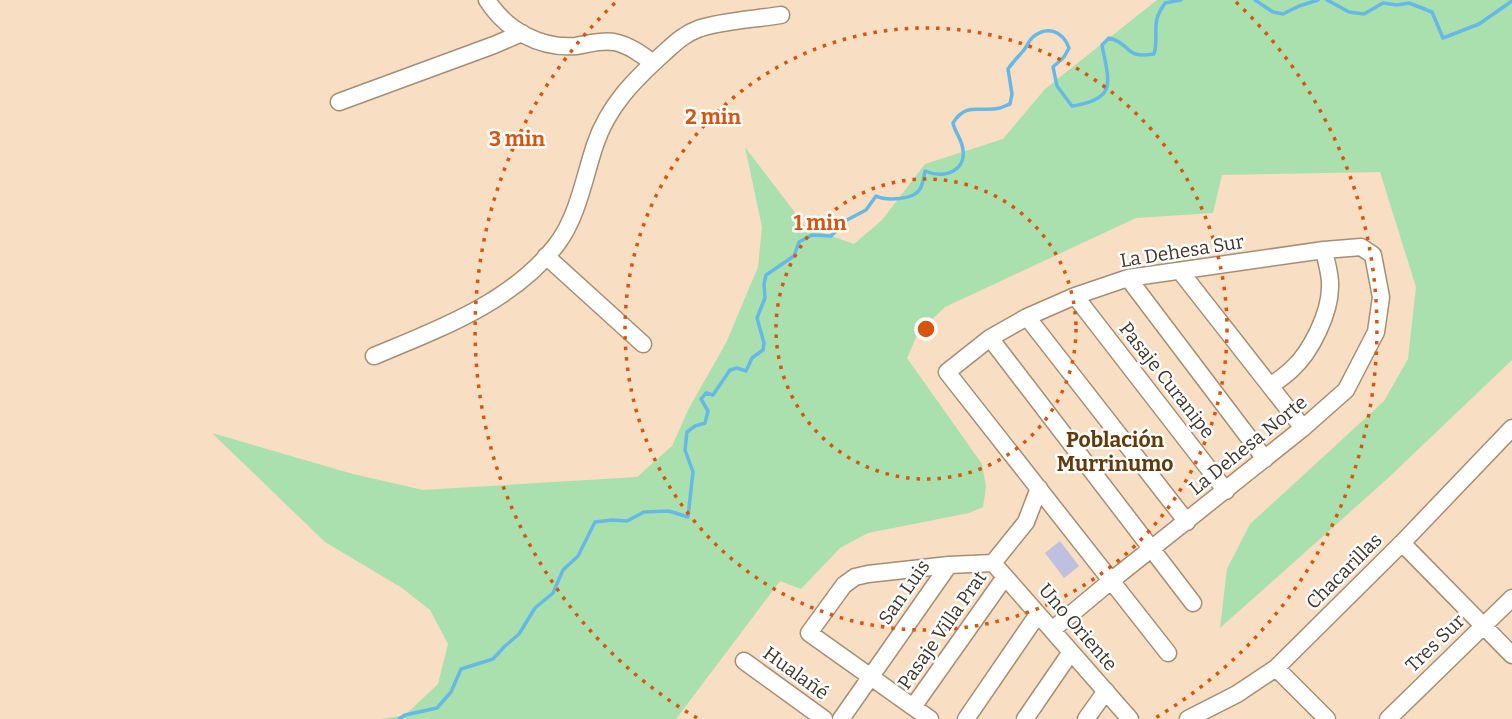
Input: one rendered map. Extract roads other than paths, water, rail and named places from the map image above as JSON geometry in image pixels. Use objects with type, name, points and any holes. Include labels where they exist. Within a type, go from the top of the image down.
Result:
[{"type":"street","points":[[487,0],[504,20],[532,39],[554,45],[574,46],[613,42],[631,48],[653,63]]},
{"type":"street","points":[[374,356],[444,327],[482,307],[516,283],[546,256],[570,221],[598,136],[610,111],[631,83],[684,35],[709,26],[781,15]]},
{"type":"street","points":[[339,102],[522,33]]},
{"type":"street","name":"La Dehesa Sur","points":[[1039,488],[947,372],[990,338],[1027,317],[1075,296],[1128,278],[1361,247]]},
{"type":"street","name":"La Dehesa Norte","points":[[1052,630],[1226,491],[1346,390],[1376,332],[1381,297],[1373,255],[1361,247]]},
{"type":"street","points":[[1270,386],[1292,369],[1303,356],[1327,308],[1331,287],[1324,250]]},
{"type":"street","points":[[546,256],[643,344]]},
{"type":"street","points":[[1180,271],[1303,428]]},
{"type":"street","points":[[1128,278],[1265,459]]},
{"type":"street","name":"Pasaje Curanipe","points":[[1075,296],[1226,491]]},
{"type":"street","points":[[1027,317],[1187,522]]},
{"type":"street","points":[[990,338],[1194,603]]},
{"type":"street","name":"Chacarillas","points":[[1188,719],[1237,694],[1276,668],[1402,543],[1512,428]]},
{"type":"street","points":[[993,563],[1026,522],[1039,488]]},
{"type":"street","points":[[1039,488],[1168,653]]},
{"type":"street","points":[[1402,543],[1512,655]]},
{"type":"street","name":"San Luis","points":[[841,719],[949,565],[993,563]]},
{"type":"street","name":"Uno Oriente","points":[[993,563],[1130,719]]},
{"type":"street","points":[[930,719],[809,633],[844,585],[855,577],[949,565]]},
{"type":"street","name":"Pasaje Villa Prat","points":[[913,707],[1005,577]]},
{"type":"street","name":"Tres Sur","points":[[1388,719],[1512,598]]},
{"type":"street","points":[[966,719],[1038,614]]},
{"type":"street","points":[[1025,719],[1071,652]]},
{"type":"street","name":"Hualañé","points":[[744,660],[824,719]]},
{"type":"street","points":[[1276,668],[1327,719]]},
{"type":"street","points":[[1086,719],[1106,691]]},
{"type":"waterway","points":[[399,719],[405,715],[437,708],[451,692],[461,669],[493,659],[519,634],[535,608],[553,593],[563,570],[578,556],[595,522],[627,521],[644,512],[669,511],[688,517],[693,472],[685,450],[687,432],[705,423],[708,411],[701,399],[706,393],[713,395],[730,370],[737,368],[746,371],[752,358],[763,350],[764,343],[757,318],[765,298],[766,275],[794,256],[799,242],[812,235],[831,236],[847,220],[866,210],[876,196],[893,199],[917,193],[925,171],[940,174],[959,167],[963,154],[953,123],[963,112],[1000,108],[1010,104],[1012,94],[1008,69],[1038,33],[1049,31],[1063,37],[1069,48],[1053,67],[1057,86],[1072,106],[1087,103],[1097,99],[1107,87],[1107,69],[1102,45],[1109,38],[1132,53],[1154,54],[1159,13],[1165,3],[1181,0]]},
{"type":"waterway","points":[[1255,0],[1273,12],[1283,14],[1318,0]]},
{"type":"waterway","points":[[1327,0],[1349,12],[1364,14],[1383,3],[1409,3],[1432,12],[1443,38],[1479,24],[1512,1]]},
{"type":"district","name":"Población Murrinumo","points":[[1115,452]]}]
